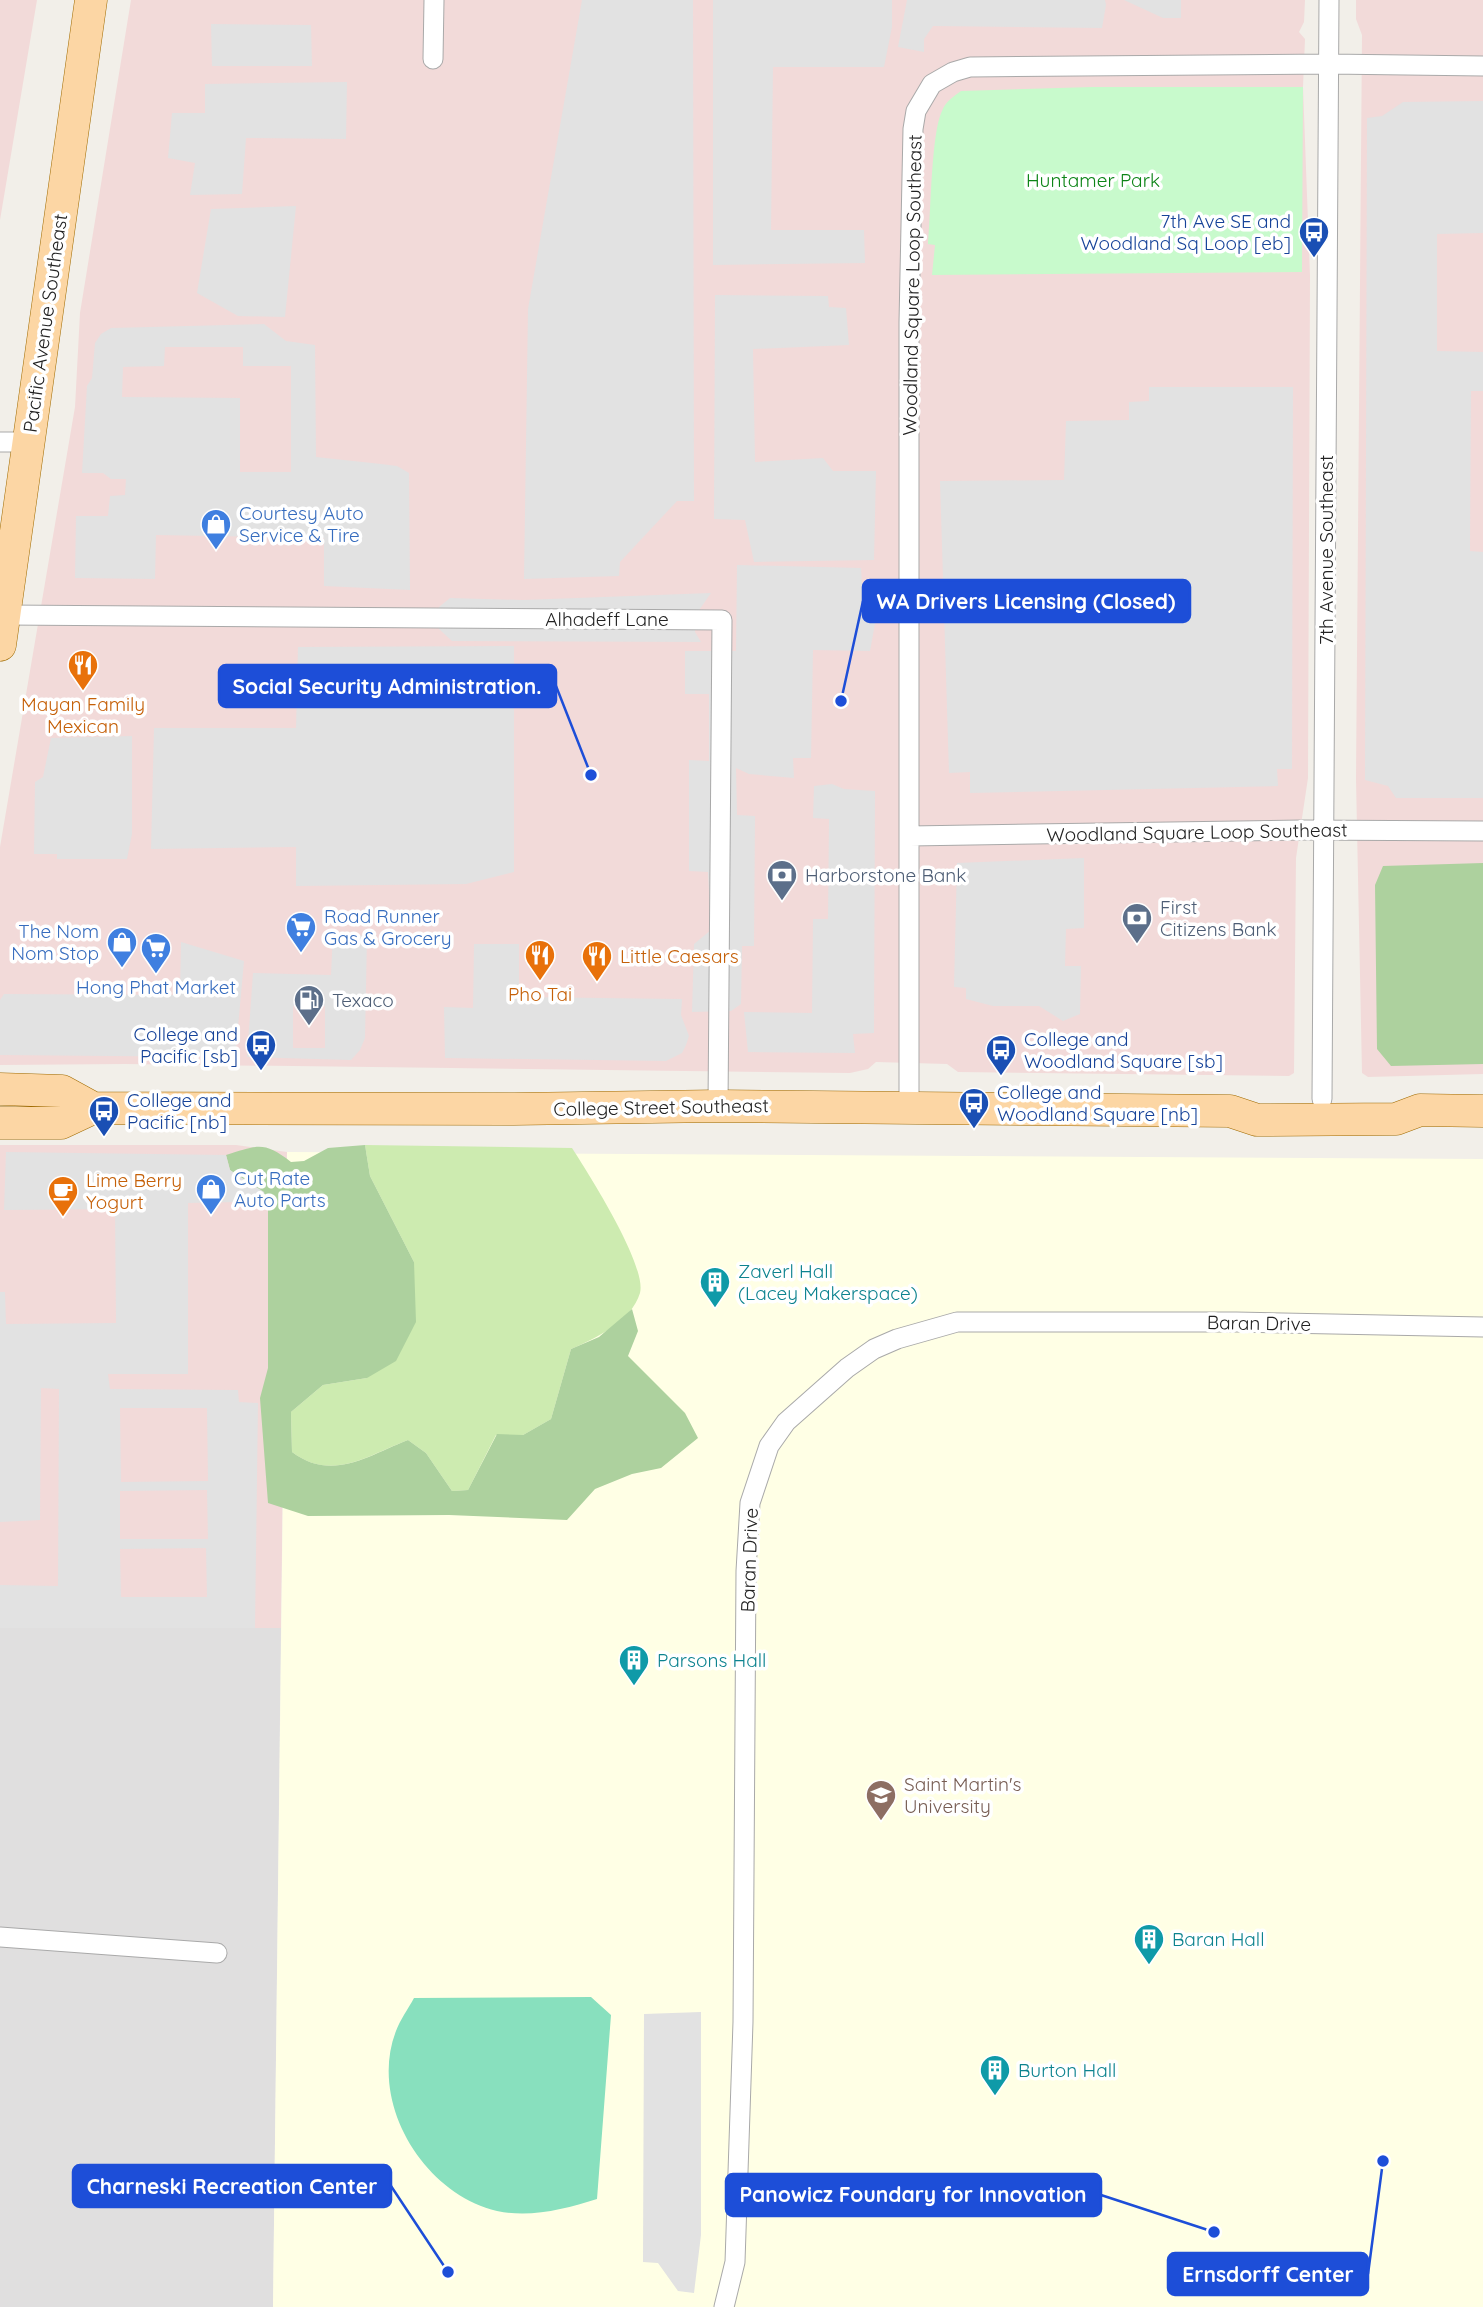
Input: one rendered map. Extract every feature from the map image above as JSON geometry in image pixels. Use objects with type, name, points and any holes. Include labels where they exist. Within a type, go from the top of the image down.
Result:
[{"type":"main road","name":"Pacific Avenue Southeast","points":[[3,630],[15,442],[91,0]]},
{"type":"main road","name":"College Street Southeast","points":[[0,1089],[62,1091],[93,1108]]},
{"type":"main road","name":"College Street Southeast","points":[[1230,1111],[1258,1100],[1397,1098],[1420,1110]]},
{"type":"main road","name":"College Street Southeast","points":[[0,1123],[61,1123],[93,1108],[909,1106],[1230,1111],[1257,1120],[1396,1119],[1420,1110],[1483,1111]]},
{"type":"street","points":[[433,59],[434,0]]},
{"type":"street","name":"7th Avenue Southeast","points":[[1322,1099],[1326,831],[1329,0]]},
{"type":"street","name":"Woodland Square Loop Southeast","points":[[909,1106],[910,262],[913,129],[922,98],[932,84],[953,72],[970,67],[1329,64],[1483,66]]},
{"type":"street","name":"Alhadeff Lane","points":[[3,630],[554,619],[722,620],[718,1106]]},
{"type":"street","name":"Woodland Square Loop Southeast","points":[[910,836],[1483,831]]},
{"type":"street","name":"Baran Drive","points":[[724,2307],[735,2262],[743,2035],[746,1571],[750,1503],[769,1446],[786,1422],[847,1368],[874,1349],[897,1339],[957,1322],[1236,1322],[1483,1327]]},
{"type":"street","points":[[0,1937],[217,1952]]},
{"type":"shaded area","points":[[0,0],[37,0],[0,220]]},
{"type":"shaded area","points":[[131,0],[1305,0],[1304,22],[1299,32],[1305,39],[1303,87],[1310,276],[1308,778],[1296,858],[1294,1073],[1289,1076],[958,1072],[947,1064],[876,1062],[868,1069],[850,1073],[125,1064],[0,1065],[0,847],[75,407],[80,313]]},
{"type":"shaded area","points":[[582,0],[693,0],[694,501],[677,501],[620,562],[619,576],[524,579],[528,309]]},
{"type":"shaded area","points":[[713,0],[892,0],[892,27],[884,67],[773,67],[771,230],[864,230],[865,263],[713,265]]},
{"type":"shaded area","points":[[907,0],[1105,0],[1106,5],[1102,28],[933,26],[924,39],[924,52],[898,47]]},
{"type":"shaded area","points":[[1124,0],[1181,0],[1181,18],[1163,18]]},
{"type":"shaded area","points":[[1356,0],[1483,0],[1483,1074],[1368,1077],[1362,1073],[1356,779],[1362,35],[1356,19]]},
{"type":"shaded area","points":[[211,24],[311,25],[312,66],[212,66]]},
{"type":"shaded area","points":[[347,82],[346,139],[246,138],[242,194],[190,195],[195,163],[168,158],[172,113],[205,113],[205,84]]},
{"type":"shaded area","points":[[1483,101],[1483,233],[1437,234],[1437,351],[1483,352],[1483,391],[1471,391],[1470,551],[1483,552],[1483,798],[1396,798],[1388,786],[1365,780],[1367,118],[1382,116],[1403,102]]},
{"type":"shaded area","points":[[296,206],[285,317],[238,316],[197,293],[211,209]]},
{"type":"shaded area","points":[[715,295],[828,296],[829,307],[846,308],[849,345],[753,349],[755,462],[823,458],[833,471],[876,471],[874,560],[754,562],[745,520],[714,519]]},
{"type":"shaded area","points":[[264,324],[286,341],[315,345],[316,457],[397,466],[409,473],[410,590],[324,586],[324,538],[156,535],[155,579],[75,578],[76,516],[108,516],[110,496],[125,495],[126,479],[111,479],[103,473],[82,473],[87,386],[92,378],[95,343],[101,334],[111,328]],"holes":[[[165,347],[243,347],[243,366],[291,366],[291,472],[240,472],[240,398],[122,397],[123,367],[164,366]]]},
{"type":"shaded area","points":[[1149,387],[1293,387],[1292,769],[1277,769],[1278,786],[970,793],[970,772],[949,773],[940,481],[1064,480],[1066,421],[1129,420],[1129,402],[1149,401]]},
{"type":"shaded area","points":[[737,565],[861,568],[862,585],[876,586],[876,618],[870,651],[813,650],[811,758],[793,758],[794,778],[749,774],[736,768],[737,815],[755,816],[754,946],[742,946],[741,1004],[731,1011],[692,1012],[694,944],[711,930],[708,872],[689,871],[689,760],[709,761],[709,694],[685,694],[685,651],[736,651]]},
{"type":"shaded area","points":[[711,593],[695,616],[695,632],[701,642],[452,641],[439,629],[439,607],[450,598],[523,600]]},
{"type":"shaded area","points":[[514,646],[514,872],[466,884],[296,886],[296,847],[151,849],[154,728],[296,728],[298,647]]},
{"type":"shaded area","points":[[132,736],[132,834],[127,859],[57,859],[57,854],[34,854],[35,782],[43,777],[51,738]]},
{"type":"shaded area","points":[[832,784],[844,789],[875,791],[874,1033],[853,1034],[855,1053],[748,1052],[744,1012],[812,1013],[813,919],[828,919],[829,819],[813,818],[814,786]]},
{"type":"shaded area","points":[[1084,858],[1084,928],[1066,929],[1065,966],[1081,966],[1080,1014],[1063,1021],[1039,1006],[993,1006],[966,999],[966,988],[954,987],[957,863]]},
{"type":"shaded area","points":[[333,933],[367,936],[365,1038],[360,1050],[351,1060],[247,1057],[253,973],[331,975]],"holes":[[[293,1006],[325,1006],[325,1048],[293,1048]]]},
{"type":"shaded area","points":[[181,942],[244,961],[236,1049],[222,1057],[0,1055],[0,1000],[4,994],[180,995]]},
{"type":"shaded area","points":[[474,944],[519,944],[519,997],[682,999],[681,1015],[689,1036],[682,1053],[666,1061],[445,1058],[444,1007],[473,1008]]},
{"type":"shaded area","points":[[0,1145],[236,1145],[287,1152],[281,1628],[0,1628]]},
{"type":"shaded area","points":[[6,1152],[226,1155],[230,1170],[264,1192],[268,1210],[237,1202],[188,1203],[188,1374],[108,1374],[110,1389],[238,1390],[239,1402],[258,1403],[255,1628],[0,1628],[0,1585],[58,1586],[59,1389],[41,1388],[40,1520],[0,1522],[0,1292],[5,1292],[6,1324],[116,1323],[115,1209],[4,1210]],"holes":[[[120,1408],[207,1408],[208,1481],[121,1482]],[[207,1490],[208,1539],[120,1539],[120,1491]],[[206,1548],[207,1597],[121,1597],[120,1549]]]},
{"type":"shaded area","name":"Saint Martin's University","points":[[287,1152],[1483,1159],[1483,2307],[273,2307]]},
{"type":"shaded area","points":[[0,1628],[281,1628],[273,2307],[0,2307]]},
{"type":"shaded area","points":[[701,2012],[701,2235],[694,2293],[678,2291],[658,2263],[643,2262],[644,2014]]},
{"type":"green space","name":"Huntamer Park","points":[[1092,87],[1303,87],[1302,272],[932,275],[935,245],[928,244],[934,155],[938,122],[947,102],[961,91]]},
{"type":"green space","points":[[1483,863],[1483,1064],[1391,1066],[1377,1049],[1375,885],[1383,866]]},
{"type":"green space","points":[[365,1145],[572,1148],[615,1219],[635,1262],[640,1293],[635,1303],[612,1328],[571,1349],[551,1419],[523,1435],[496,1435],[468,1490],[452,1491],[426,1453],[408,1440],[363,1459],[335,1466],[307,1461],[292,1452],[291,1412],[323,1385],[367,1378],[414,1262],[370,1176]]},
{"type":"green space","points":[[365,1145],[370,1176],[414,1262],[416,1322],[396,1361],[367,1378],[323,1385],[291,1412],[292,1452],[307,1461],[335,1466],[364,1459],[408,1440],[426,1453],[452,1491],[468,1490],[497,1434],[523,1435],[551,1419],[571,1349],[599,1337],[632,1309],[638,1331],[628,1356],[685,1413],[698,1438],[661,1468],[632,1474],[595,1489],[567,1520],[449,1515],[308,1516],[268,1503],[260,1398],[268,1368],[268,1210],[230,1170],[226,1155],[260,1147],[274,1151],[291,1162],[304,1161],[328,1148]]},
{"type":"green space","points":[[591,1997],[611,2015],[597,2199],[548,2211],[510,2213],[471,2201],[446,2186],[426,2166],[409,2142],[396,2115],[390,2087],[389,2059],[396,2031],[414,1998]]},
{"type":"place","name":"7th Ave SE and Woodland Sq Loop [eb]","points":[[1314,259]]},
{"type":"place","name":"Courtesy Auto Service & Tire","points":[[216,551]]},
{"type":"place","name":"Mayan Family Mexican","points":[[83,692]]},
{"type":"place","name":"WA Drivers Licensing (Closed)","points":[[841,701]]},
{"type":"place","name":"Social Security Administration.","points":[[591,775]]},
{"type":"place","name":"Harborstone Bank","points":[[782,902]]},
{"type":"place","name":"First Citizens Bank","points":[[1137,945]]},
{"type":"place","name":"Road Runner Gas & Grocery","points":[[301,954]]},
{"type":"place","name":"The Nom Nom Stop","points":[[122,969]]},
{"type":"place","name":"Hong Phat Market","points":[[156,975]]},
{"type":"place","name":"Pho Tai","points":[[540,982]]},
{"type":"place","name":"Little Caesars","points":[[597,983]]},
{"type":"place","name":"Texaco","points":[[309,1027]]},
{"type":"place","name":"College and Pacific [sb]","points":[[261,1072]]},
{"type":"place","name":"College and Woodland Square [sb]","points":[[1001,1077]]},
{"type":"place","name":"College and Woodland Square [nb]","points":[[974,1130]]},
{"type":"place","name":"College and Pacific [nb]","points":[[104,1138]]},
{"type":"place","name":"Cut Rate Auto Parts","points":[[211,1216]]},
{"type":"place","name":"Lime Berry Yogurt","points":[[63,1218]]},
{"type":"place","name":"Zaverl Hall (Lacey Makerspace)","points":[[715,1309]]},
{"type":"place","name":"Parsons Hall","points":[[634,1687]]},
{"type":"place","name":"Saint Martin's University","points":[[881,1822]]},
{"type":"place","name":"Baran Hall","points":[[1149,1966]]},
{"type":"place","name":"Burton Hall","points":[[995,2097]]},
{"type":"place","name":"Ernsdorff Center","points":[[1383,2161]]},
{"type":"place","name":"Panowicz Foundary for Innovation","points":[[1214,2232]]},
{"type":"place","name":"Charneski Recreation Center","points":[[448,2272]]}]
